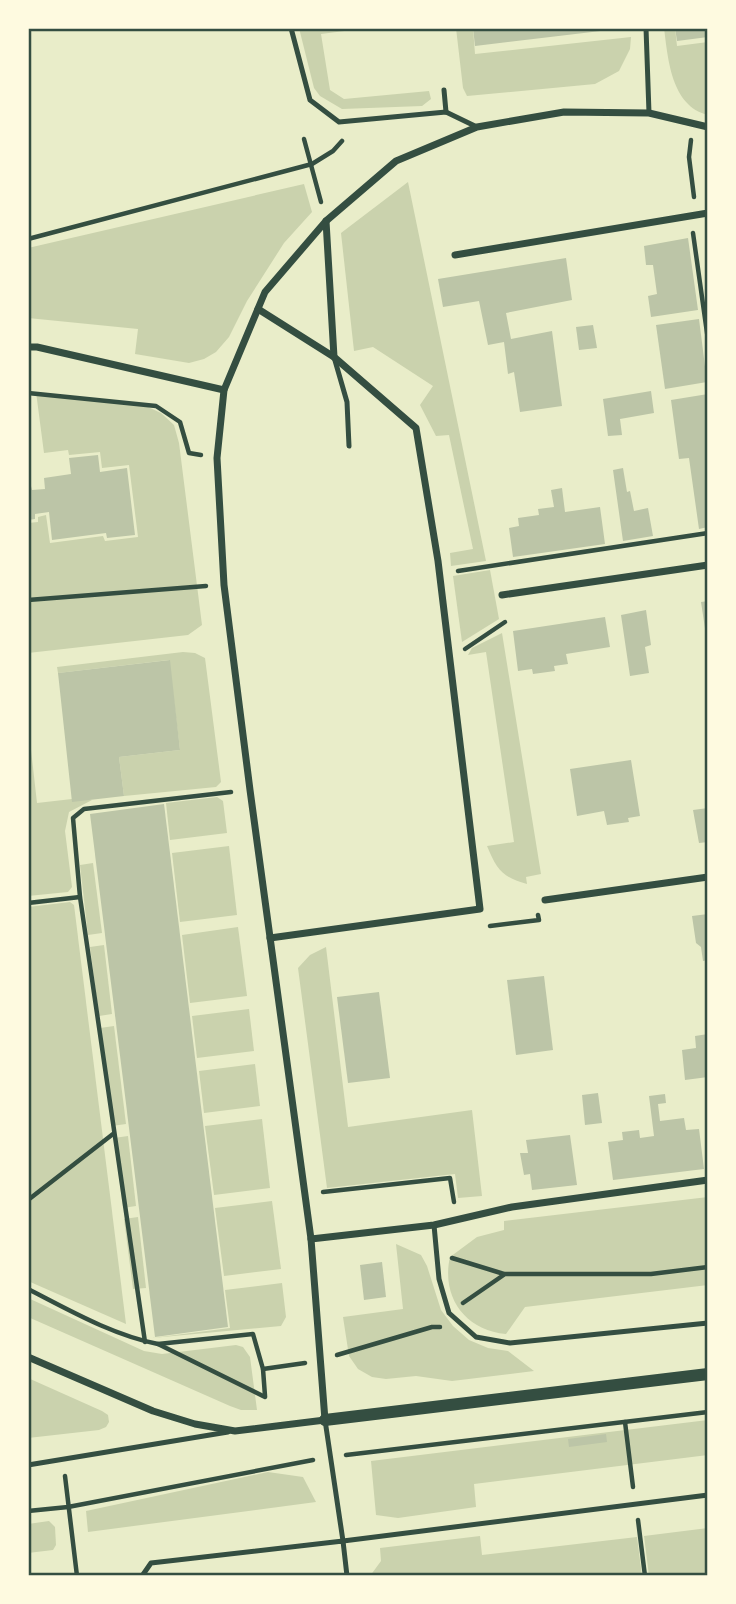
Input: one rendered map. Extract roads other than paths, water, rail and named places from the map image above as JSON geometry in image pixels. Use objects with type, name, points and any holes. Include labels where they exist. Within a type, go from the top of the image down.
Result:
[{"type":"street","points":[[325,1420],[311,1239],[224,585],[217,458],[224,390],[265,292],[326,221],[396,161],[477,127],[564,112],[649,113],[708,127]]},
{"type":"street","points":[[455,255],[708,213]]},
{"type":"street","points":[[326,221],[334,357]]},
{"type":"street","points":[[258,309],[334,357],[416,428],[440,574],[481,909],[270,938]]},
{"type":"street","points":[[28,347],[224,390]]},
{"type":"street","points":[[502,595],[708,565]]},
{"type":"street","points":[[545,900],[708,877]]},
{"type":"street","points":[[311,1239],[434,1225],[512,1208],[708,1180]]},
{"type":"street","points":[[28,1357],[153,1411],[195,1424],[235,1431],[708,1374]]},
{"type":"lane","points":[[291,28],[310,100],[339,122],[446,112],[477,127]]},
{"type":"lane","points":[[646,28],[649,113]]},
{"type":"lane","points":[[444,90],[446,112]]},
{"type":"lane","points":[[334,357],[347,402],[349,446]]},
{"type":"lane","points":[[434,1225],[439,1279],[449,1313],[476,1337],[510,1343],[708,1323]]},
{"type":"lane","points":[[325,1420],[347,1576]]},
{"type":"lane","points":[[28,1465],[235,1431]]},
{"type":"lane","points":[[142,1576],[151,1563],[708,1495]]}]
